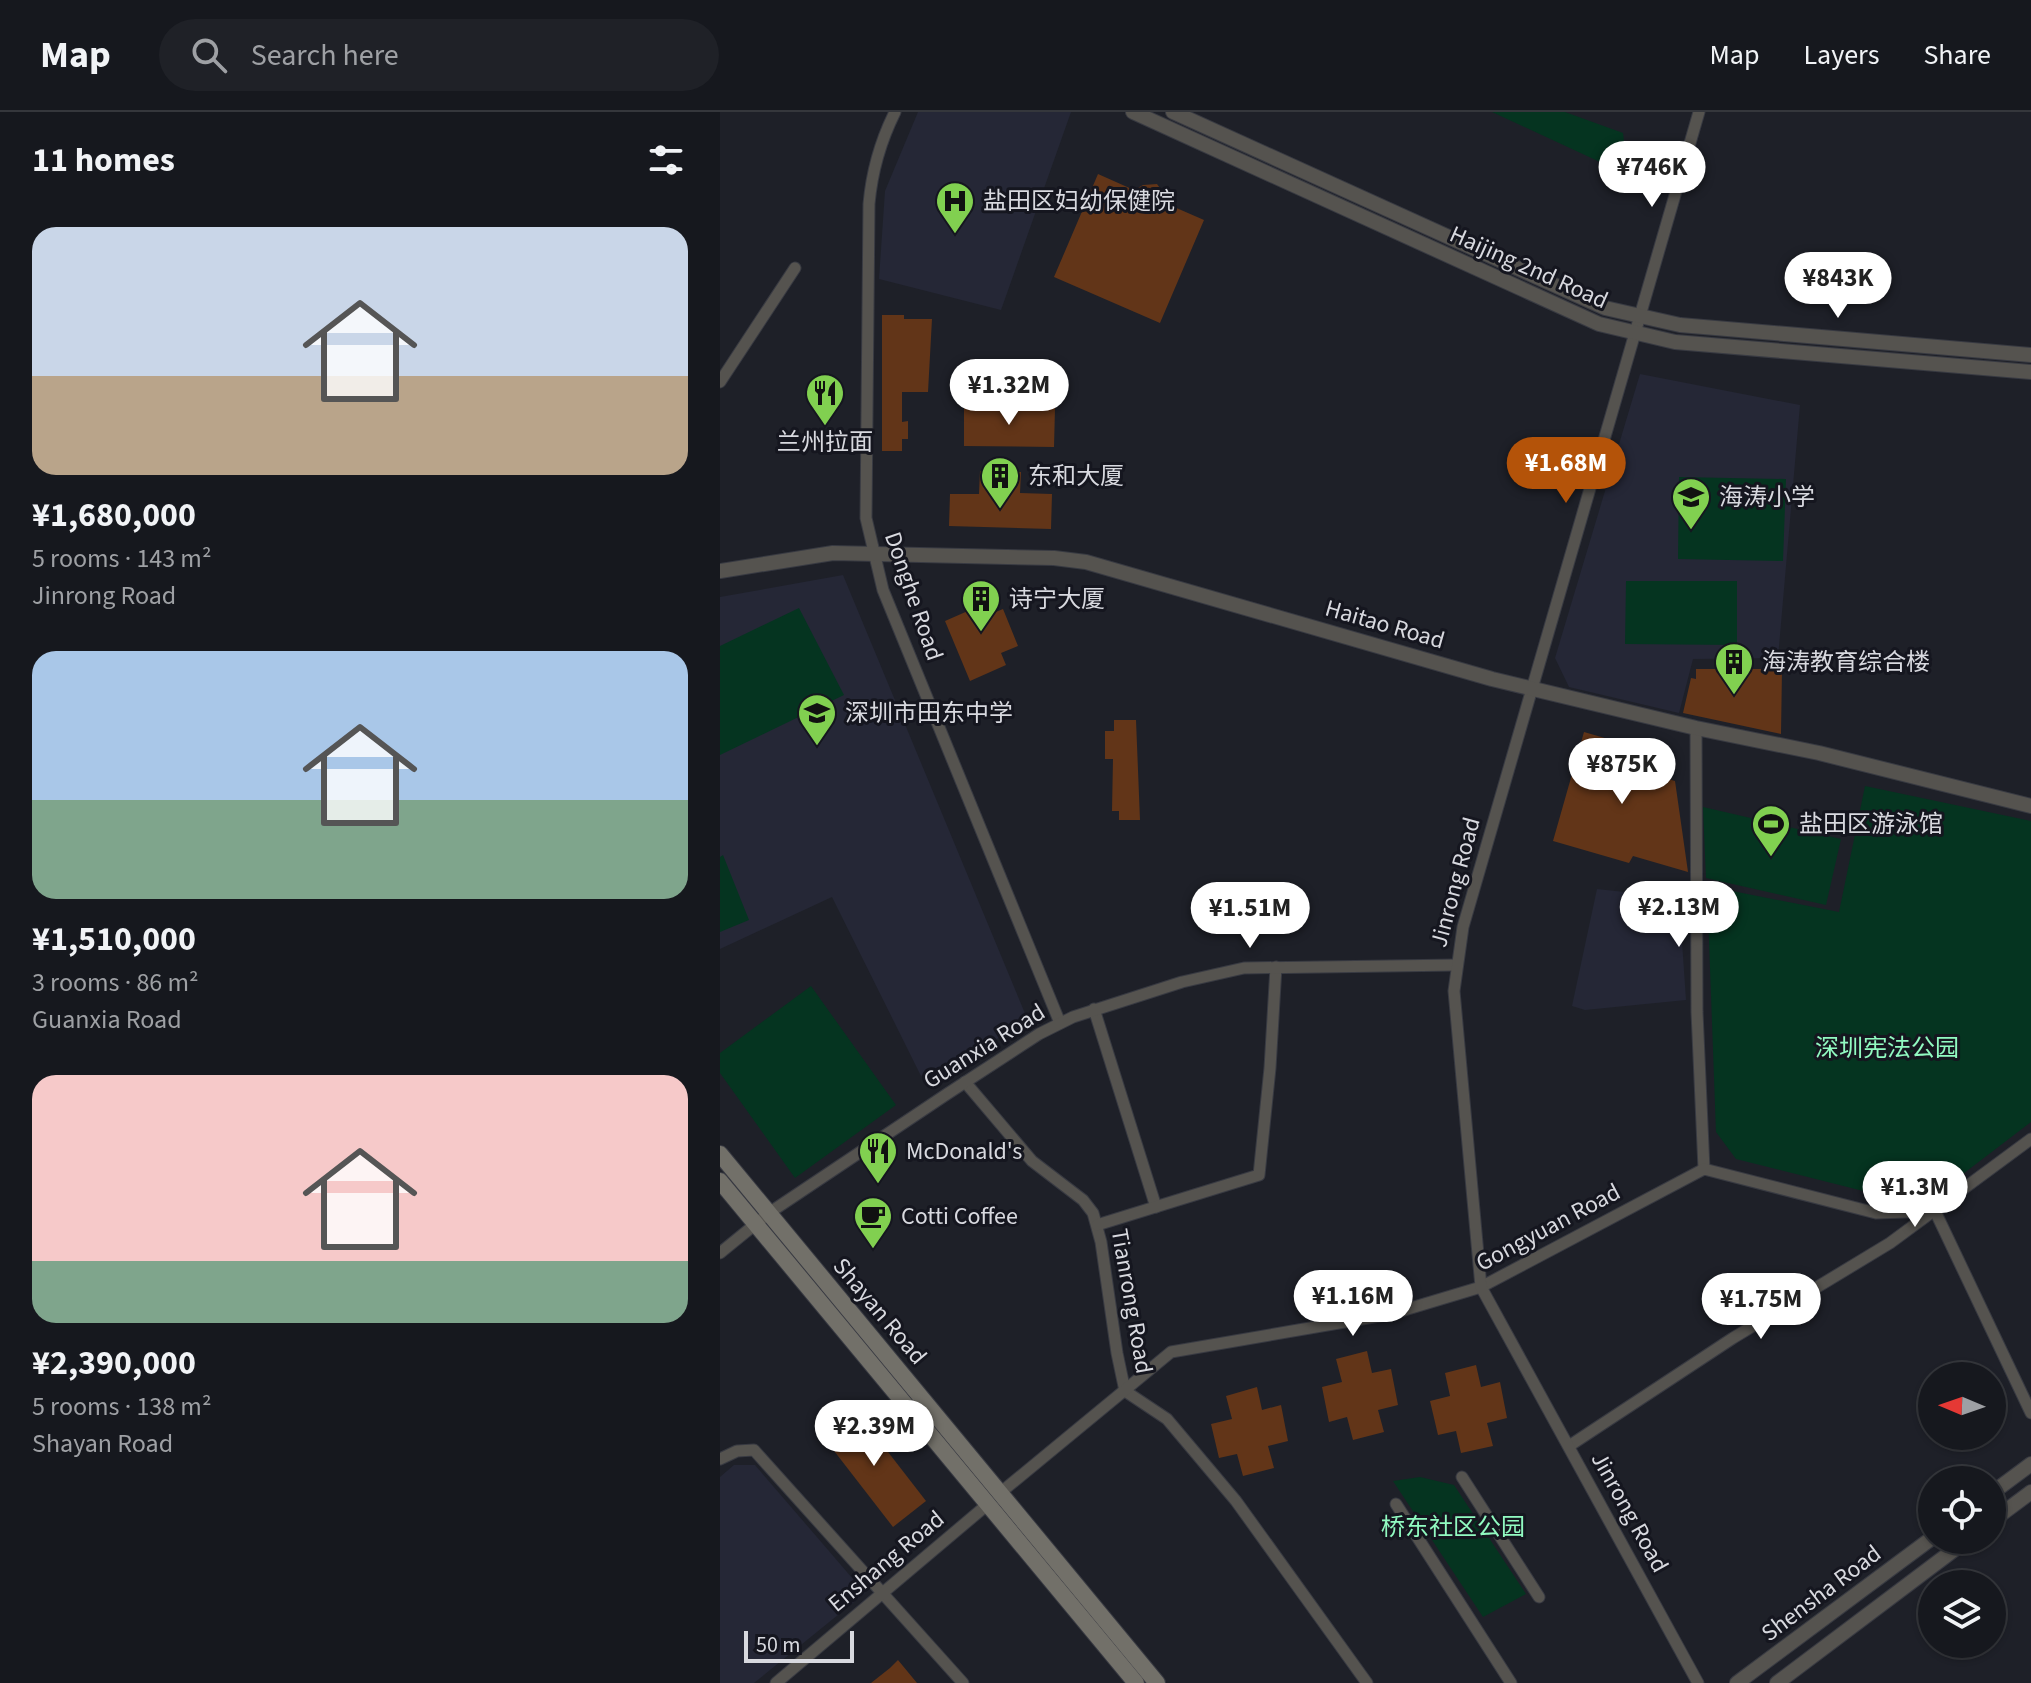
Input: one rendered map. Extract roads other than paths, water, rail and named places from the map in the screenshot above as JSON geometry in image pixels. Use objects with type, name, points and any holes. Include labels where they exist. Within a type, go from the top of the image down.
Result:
[{"type":"main road","name":"Shayan Road","points":[[720,1154],[994,1498],[1136,1683]]},
{"type":"main road","name":"Shayan Road","points":[[720,1181],[1157,1683]]},
{"type":"street","name":"Donghe Road","points":[[895,112],[877,151],[869,204],[866,518],[873,554],[889,604],[1060,1023]]},
{"type":"street","name":"Haijing 2nd Road","points":[[1133,112],[1599,324],[1675,342],[2031,372]]},
{"type":"street","name":"Haijing 2nd Road","points":[[1173,112],[1605,308],[1680,325],[2031,355]]},
{"type":"street","name":"Jinrong Road","points":[[1698,1683],[1481,1287],[1454,991],[1463,927],[1699,112]]},
{"type":"street","points":[[721,379],[795,268]]},
{"type":"street","name":"Haitao Road","points":[[720,571],[833,553],[1054,558],[1086,562],[1531,688],[1696,728],[1819,753],[2031,806]]},
{"type":"street","points":[[1696,728],[1697,1012],[1704,1169],[1876,1213],[1935,1211]]},
{"type":"street","name":"Guanxia Road","points":[[720,1253],[769,1213],[965,1082],[1060,1023],[1094,1009],[1212,974],[1276,967],[1456,965]]},
{"type":"street","points":[[1097,1225],[1259,1175],[1276,967]]},
{"type":"street","points":[[1094,1009],[1156,1207]]},
{"type":"street","name":"Tianrong Road","points":[[965,1082],[1032,1161],[1083,1200],[1093,1213],[1125,1391],[1167,1419],[1236,1501],[1367,1683]]},
{"type":"street","points":[[1569,1446],[1733,1338],[1890,1243],[2031,1139]]},
{"type":"street","name":"Gongyuan Road","points":[[994,1498],[1171,1352],[1391,1314],[1481,1287],[1704,1169]]},
{"type":"street","points":[[1935,1211],[2031,1413]]},
{"type":"street","points":[[720,1459],[737,1451],[754,1450],[963,1683]]},
{"type":"street","points":[[2006,1483],[2031,1464]]},
{"type":"street","points":[[1462,1477],[1539,1597]]},
{"type":"street","points":[[2006,1511],[2031,1492]]},
{"type":"street","name":"Enshang Road","points":[[776,1683],[994,1498]]},
{"type":"street","points":[[1396,1504],[1511,1683]]},
{"type":"street","name":"Shensha Road","points":[[1737,1683],[1918,1548]]},
{"type":"street","name":"Shensha Road","points":[[1777,1683],[1948,1554]]},
{"type":"place","name":"盐田区妇幼保健院","points":[[955,235]]},
{"type":"place","name":"兰州拉面","points":[[825,427]]},
{"type":"place","name":"东和大厦","points":[[1000,510]]},
{"type":"place","name":"海涛小学","points":[[1691,531]]},
{"type":"place","name":"诗宁大厦","points":[[981,633]]},
{"type":"place","name":"海涛教育综合楼","points":[[1734,696]]},
{"type":"place","name":"深圳市田东中学","points":[[817,747]]},
{"type":"place","name":"盐田区游泳馆","points":[[1771,858]]},
{"type":"place","name":"McDonald's","points":[[878,1185]]},
{"type":"place","name":"Cotti Coffee","points":[[873,1250]]},
{"type":"park label","name":"深圳宪法公园","points":[[1887,1048]]},
{"type":"park label","name":"桥东社区公园","points":[[1453,1527]]}]
